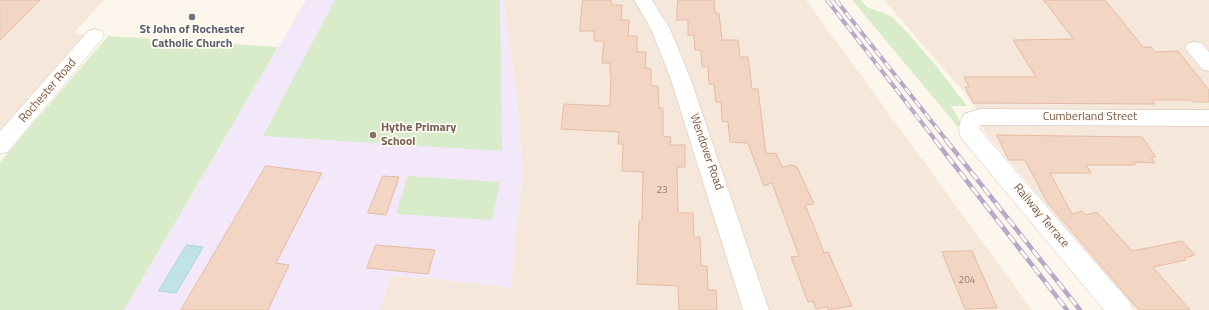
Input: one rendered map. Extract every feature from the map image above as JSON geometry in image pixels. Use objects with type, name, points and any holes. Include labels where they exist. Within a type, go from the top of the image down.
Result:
[{"type":"street","name":"Wendover Road","points":[[643,0],[652,13],[675,63],[730,223],[756,310]]},
{"type":"street","name":"Rochester Road","points":[[0,146],[96,35]]},
{"type":"street","points":[[1195,48],[1209,64]]},
{"type":"street","name":"Cumberland Street","points":[[971,120],[979,117],[1209,118]]},
{"type":"street","name":"Railway Terrace","points":[[971,120],[969,126],[970,133],[1120,310]]},
{"type":"shaded area","points":[[0,0],[104,0],[74,33],[89,35],[0,138]]},
{"type":"shaded area","name":"Hythe Primary School","points":[[306,0],[503,0],[517,98],[522,172],[511,288],[428,278],[391,276],[379,310],[124,310]]},
{"type":"shaded area","points":[[503,0],[806,0],[1032,310],[379,310],[391,276],[428,278],[511,288],[522,172],[517,98]]},
{"type":"shaded area","points":[[884,0],[1209,0],[1209,310],[1136,310],[985,133],[973,103]]},
{"type":"green space","points":[[335,0],[500,0],[502,151],[263,136]]},
{"type":"green space","points":[[852,0],[861,0],[867,7],[891,16],[937,67],[967,106],[951,106],[960,121],[960,125],[958,127]]},
{"type":"green space","points":[[108,36],[278,47],[124,310],[0,310],[0,162]]},
{"type":"green space","points":[[408,176],[500,182],[492,220],[396,214]]},
{"type":"water","points":[[187,245],[203,247],[176,293],[159,291]]},
{"type":"building","points":[[0,0],[40,0],[0,40]]},
{"type":"building","points":[[583,0],[611,0],[611,5],[622,5],[621,20],[629,20],[628,36],[637,36],[637,52],[646,52],[645,68],[651,69],[651,86],[658,86],[659,108],[663,108],[663,136],[671,137],[670,145],[685,145],[685,167],[677,167],[678,213],[693,213],[694,237],[700,237],[701,266],[707,266],[708,290],[716,290],[717,310],[679,310],[678,286],[637,284],[639,221],[642,221],[643,172],[622,171],[623,144],[618,144],[619,132],[561,129],[564,104],[610,106],[610,63],[602,63],[604,41],[594,41],[594,31],[580,31]]},
{"type":"building","points":[[678,0],[714,0],[715,13],[719,13],[722,40],[738,40],[740,57],[748,57],[752,89],[758,89],[766,154],[776,153],[782,167],[792,165],[797,167],[814,204],[805,205],[824,253],[828,252],[852,306],[828,310],[828,307],[816,309],[813,301],[808,302],[791,257],[799,256],[772,183],[764,186],[748,143],[730,142],[728,122],[722,121],[721,102],[716,102],[714,84],[709,84],[708,67],[702,67],[701,50],[695,50],[694,35],[688,35],[688,20],[677,20]]},
{"type":"building","points":[[1044,0],[1105,0],[1143,47],[1151,47],[1154,52],[1178,51],[1209,90],[1209,102],[1193,102],[1191,100],[1152,100],[1155,104],[973,103],[965,87],[969,87],[964,77],[1036,77],[1013,40],[1073,39]]},
{"type":"building","points":[[997,135],[1142,137],[1156,157],[1151,157],[1155,163],[1134,162],[1135,165],[1086,165],[1091,173],[1050,173],[1072,214],[1082,211],[1086,215],[1097,212],[1132,251],[1182,241],[1195,255],[1184,258],[1186,260],[1153,267],[1190,310],[1139,310],[1047,202],[1025,160],[1009,160]]},
{"type":"building","points":[[266,166],[322,173],[276,263],[289,265],[268,310],[181,310]]},
{"type":"building","points":[[383,176],[399,177],[386,215],[368,213]]},
{"type":"building","points":[[376,245],[435,250],[428,274],[367,268]]},
{"type":"building","points":[[972,251],[997,308],[965,309],[942,252]]},
{"type":"railway","points":[[827,0],[936,141]]},
{"type":"railway","points":[[836,0],[947,141]]},
{"type":"railway","points":[[935,140],[1067,310]]},
{"type":"railway","points":[[946,140],[1080,310]]},
{"type":"place","name":"St John of Rochester Catholic Church","points":[[192,17]]},
{"type":"place","name":"Hythe Primary School","points":[[373,135]]}]
